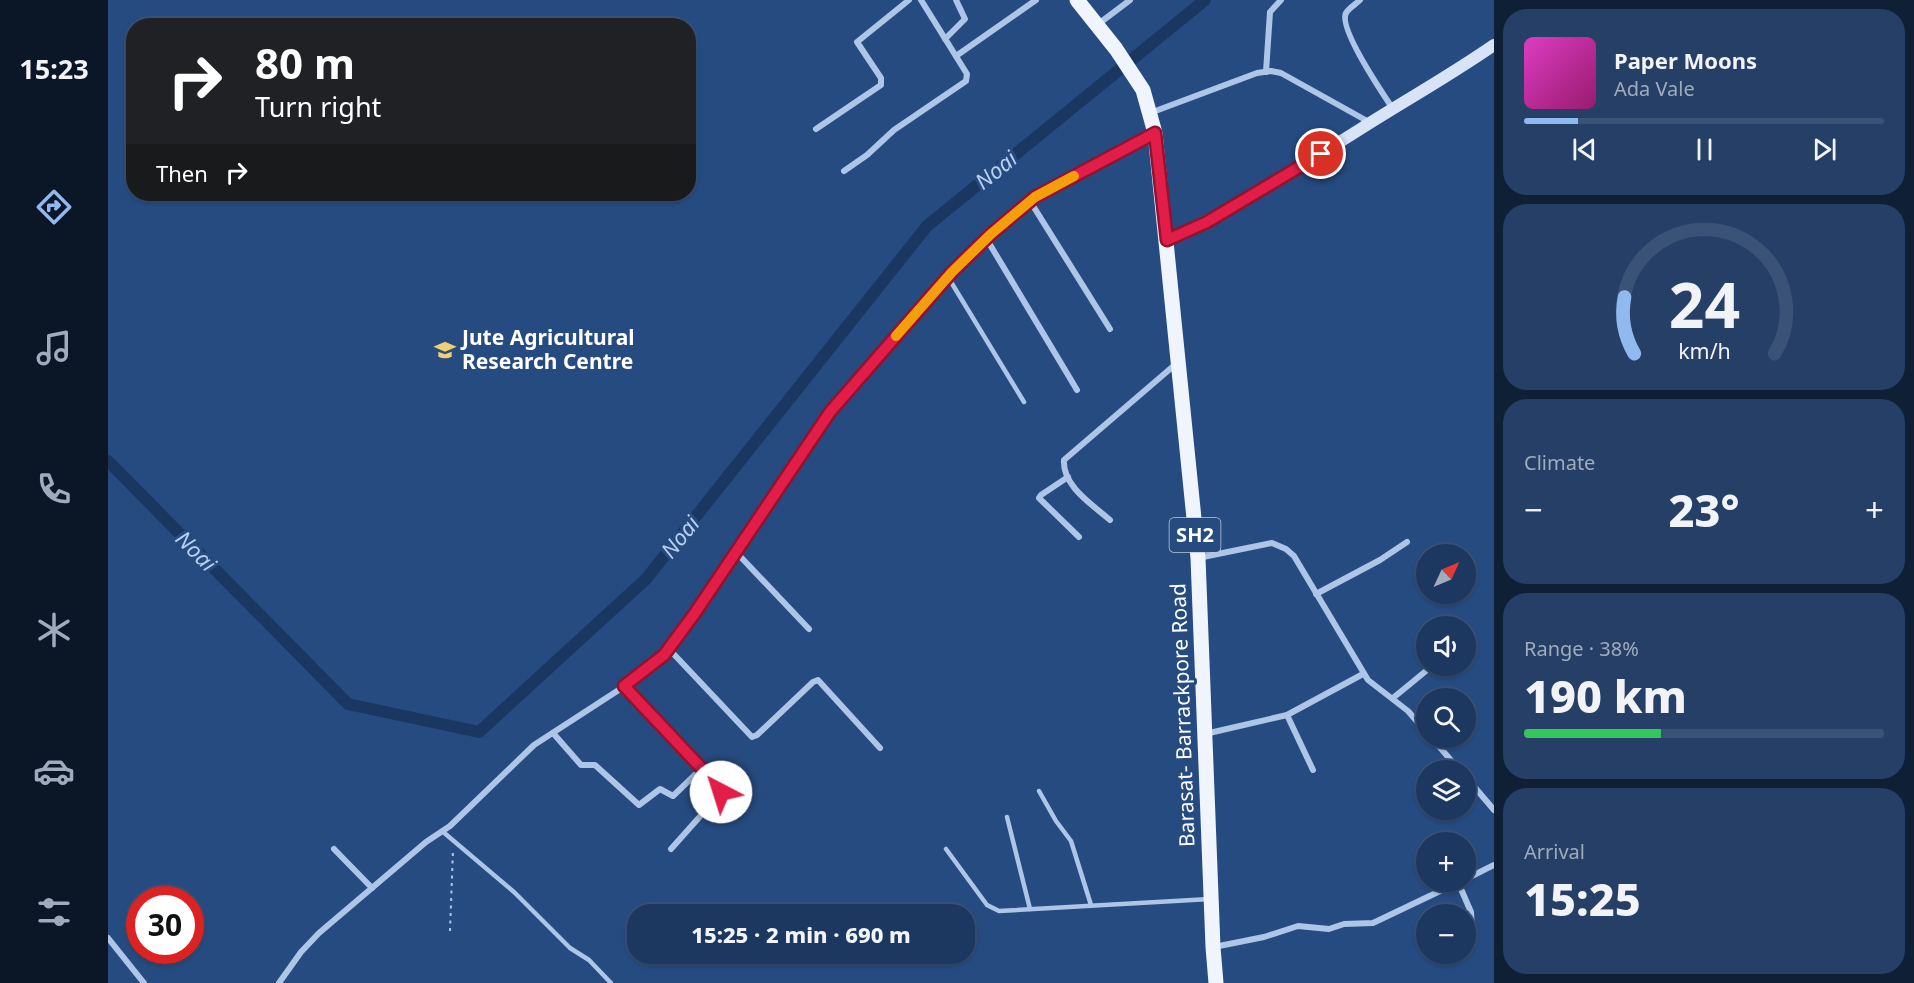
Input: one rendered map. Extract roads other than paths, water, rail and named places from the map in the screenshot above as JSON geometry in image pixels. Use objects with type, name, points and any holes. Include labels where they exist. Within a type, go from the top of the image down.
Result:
[{"type":"main road","name":"SH2","points":[[1077,0],[1097,25]]},
{"type":"main road","name":"Barasat- Barrackpore Road","points":[[1097,25],[1143,90],[1155,133],[1198,558],[1216,983]]},
{"type":"main road","points":[[1167,240],[1207,222],[1288,175],[1449,76],[1494,45]]},
{"type":"street","points":[[816,129],[881,85],[881,78],[857,42],[909,0]]},
{"type":"street","points":[[844,171],[867,155],[894,130],[964,84],[968,78],[921,0]]},
{"type":"street","points":[[945,39],[965,19],[956,0]]},
{"type":"street","points":[[956,56],[1036,0]]},
{"type":"street","points":[[1097,25],[1130,0]]},
{"type":"street","points":[[1266,72],[1270,12],[1281,0]]},
{"type":"street","points":[[1360,0],[1347,11],[1345,19],[1356,50],[1393,110]]},
{"type":"street","points":[[1150,113],[1257,73],[1266,72],[1281,73],[1370,123]]},
{"type":"street","points":[[279,983],[309,943],[426,842],[442,831],[520,756],[651,666],[668,648],[736,552],[830,412],[948,277],[986,238],[1042,193],[1155,133]]},
{"type":"street","points":[[1030,201],[1110,329]]},
{"type":"street","points":[[986,238],[1077,390]]},
{"type":"street","points":[[1110,520],[1074,488],[1064,467],[1064,460],[1177,362]]},
{"type":"street","points":[[1068,477],[1041,495],[1040,498],[1079,537]]},
{"type":"street","points":[[1316,594],[1407,542]]},
{"type":"street","points":[[1198,558],[1272,543],[1279,544],[1294,556],[1363,674],[1416,720]]},
{"type":"street","points":[[736,552],[809,630]]},
{"type":"street","points":[[668,648],[752,737],[818,680],[880,748]]},
{"type":"street","points":[[1204,735],[1287,715],[1363,674]]},
{"type":"street","points":[[1393,698],[1420,676]]},
{"type":"street","points":[[624,686],[721,789],[721,792],[671,849]]},
{"type":"street","points":[[1287,715],[1313,770]]},
{"type":"street","points":[[553,733],[581,765],[596,765],[639,805],[660,789],[673,796],[701,769]]},
{"type":"street","points":[[1440,748],[1451,760]]},
{"type":"street","points":[[1476,789],[1494,810]]},
{"type":"street","points":[[334,849],[372,888]]},
{"type":"street","points":[[1476,874],[1494,865]]},
{"type":"street","points":[[1213,947],[1272,935],[1298,926],[1326,929],[1344,924],[1373,922],[1437,892]]},
{"type":"street","points":[[108,938],[144,983]]},
{"type":"lane","points":[[948,277],[1024,402]]},
{"type":"lane","points":[[1039,791],[1056,821],[1071,841],[1091,905]]},
{"type":"lane","points":[[1007,817],[1030,909]]},
{"type":"lane","points":[[442,831],[514,892],[570,948],[589,960],[611,983]]},
{"type":"lane","points":[[946,849],[987,905],[999,911],[1212,899]]},
{"type":"waterway","name":"Noai","points":[[108,461],[348,704],[479,732],[646,579],[927,226],[1205,0]]},
{"type":"place","name":"Jute Agricultural Research Centre","points":[[445,350]]}]
